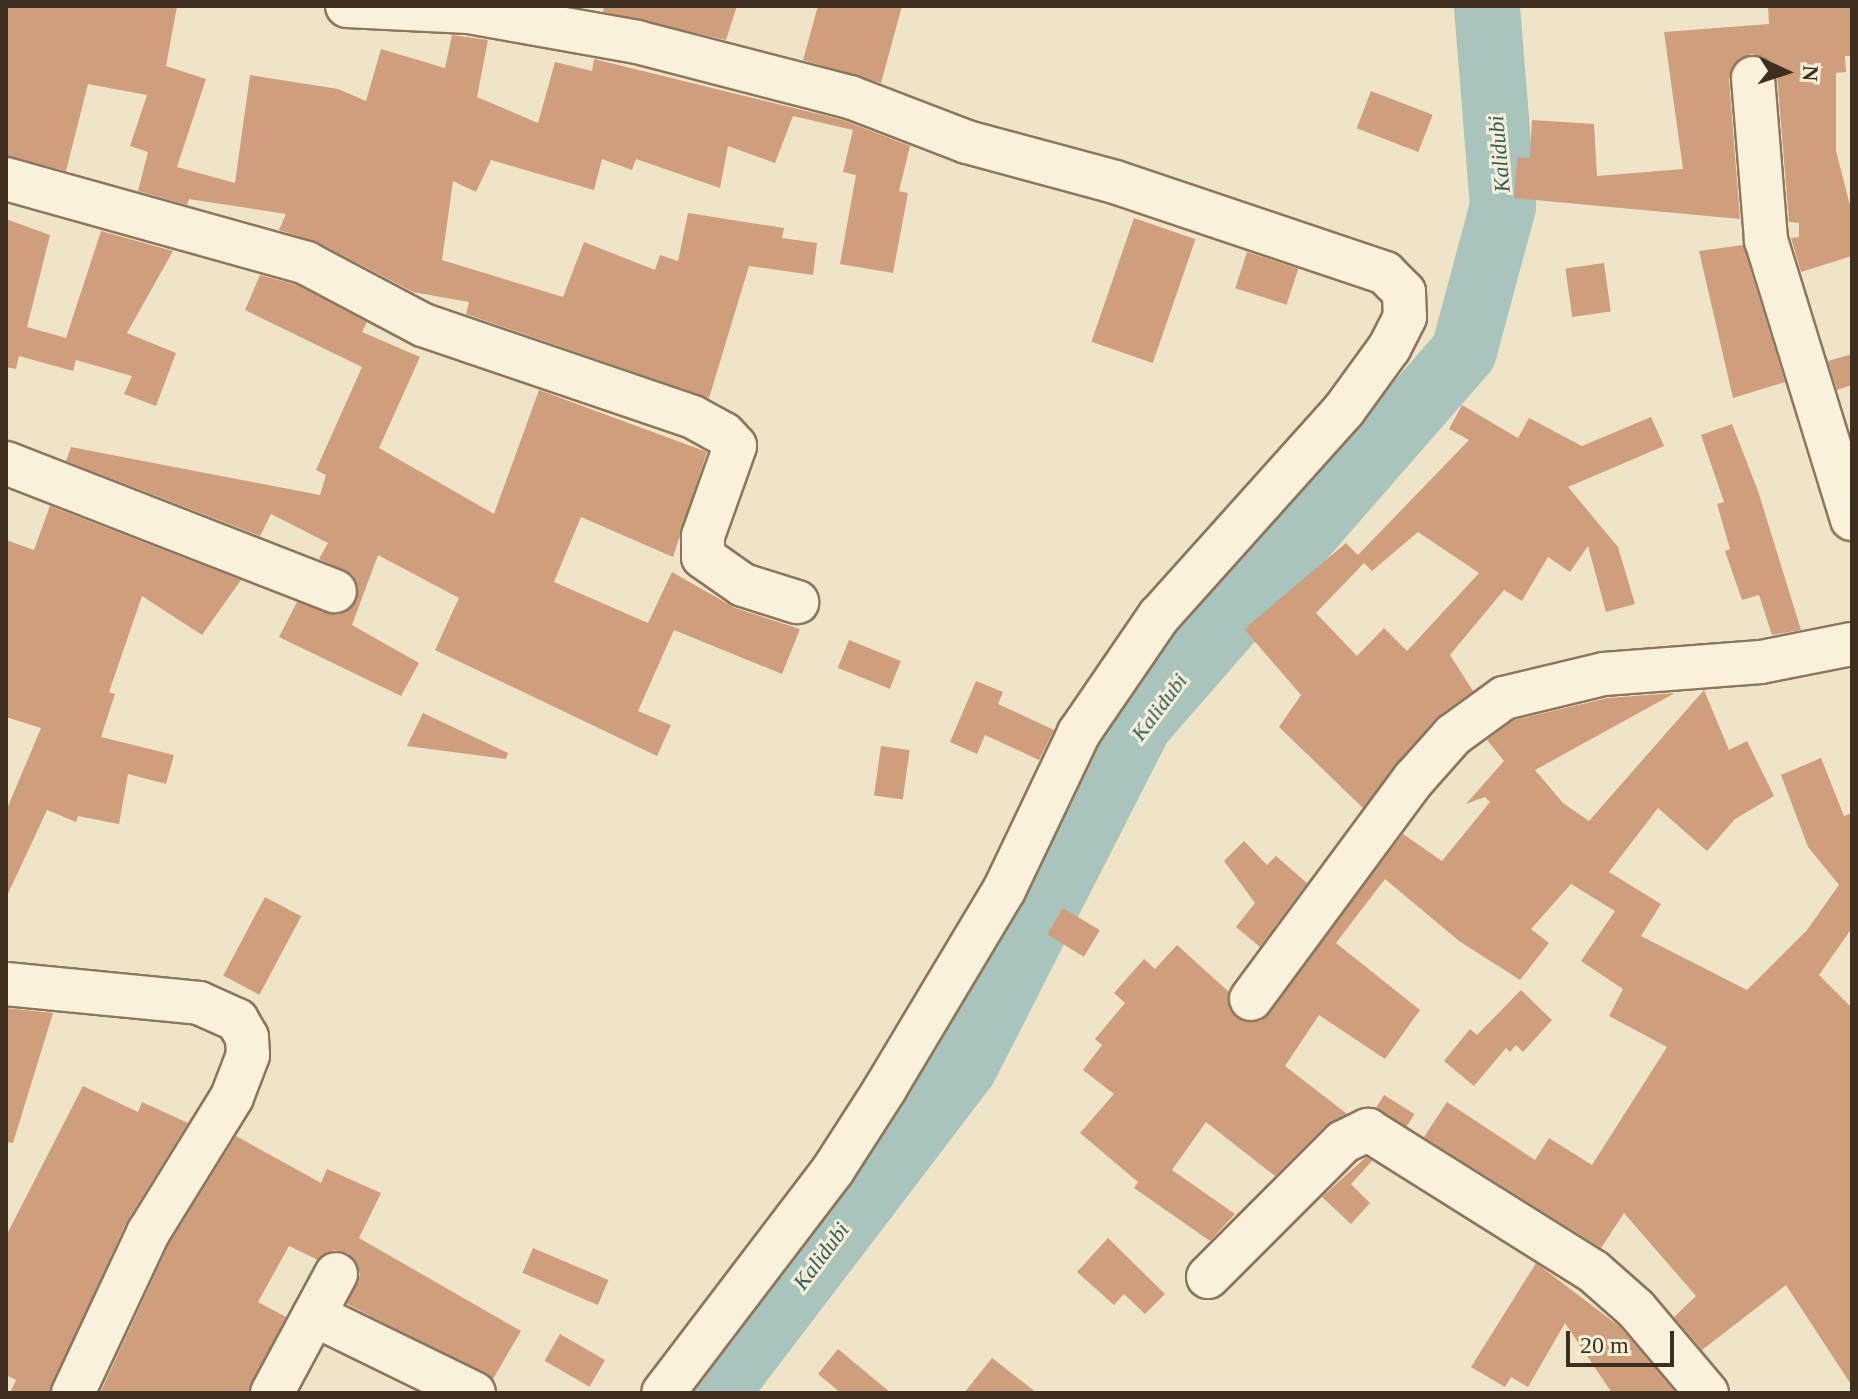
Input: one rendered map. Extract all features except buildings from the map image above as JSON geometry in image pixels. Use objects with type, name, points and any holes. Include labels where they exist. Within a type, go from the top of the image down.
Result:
[{"type":"street","points":[[347,6],[639,24],[850,97],[967,142],[1115,182],[1385,273],[1404,292],[1405,317],[1344,410],[1150,629],[1079,733],[1004,890],[885,1089],[833,1170],[663,1393]]},
{"type":"street","points":[[1753,78],[1766,240],[1852,519]]},
{"type":"street","points":[[6,179],[306,263],[423,325],[714,428],[735,446],[703,536],[703,557],[743,585],[797,602]]},
{"type":"street","points":[[6,463],[335,591]]},
{"type":"street","points":[[1251,999],[1414,779],[1453,735],[1504,698],[1604,674],[1761,662],[1852,644]]},
{"type":"street","points":[[6,984],[199,1003],[237,1020],[247,1037],[248,1055],[232,1097],[148,1233],[73,1393]]},
{"type":"street","points":[[1208,1277],[1343,1142],[1368,1130],[1593,1271],[1636,1309],[1707,1393]]},
{"type":"street","points":[[272,1393],[336,1274]]},
{"type":"street","points":[[314,1315],[474,1393]]},
{"type":"waterway","name":"Kalidubi","points":[[716,1393],[964,1068],[1140,723],[1464,351],[1503,206],[1487,6]]}]
